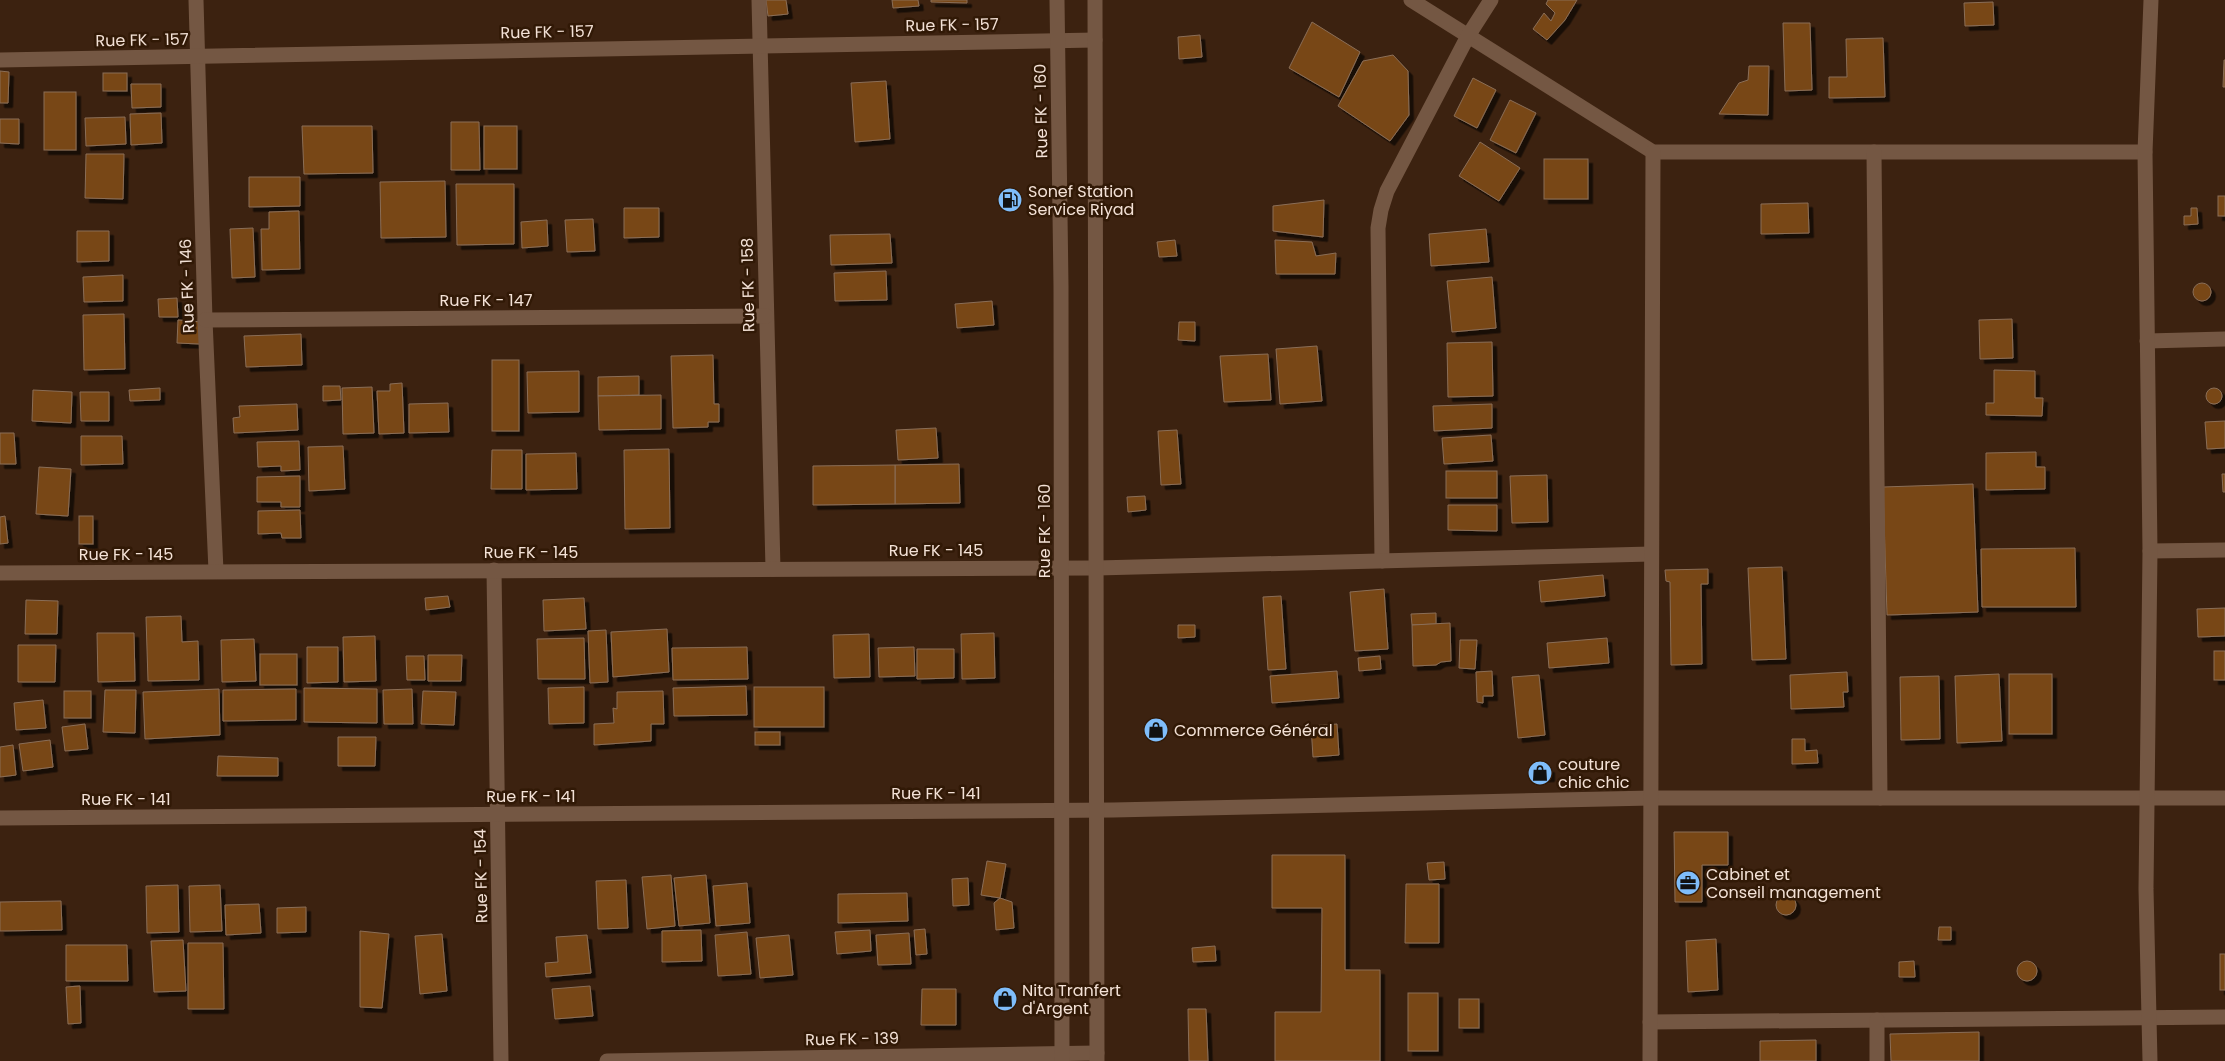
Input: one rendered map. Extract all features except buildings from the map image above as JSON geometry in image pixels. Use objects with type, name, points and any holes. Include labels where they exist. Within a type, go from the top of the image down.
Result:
[{"type":"street","name":"Rue FK - 146","points":[[196,0],[205,320],[216,571]]},
{"type":"street","name":"Rue FK - 158","points":[[759,0],[773,568]]},
{"type":"street","name":"Rue FK - 160","points":[[1057,0],[1061,286],[1062,1057]]},
{"type":"street","points":[[1095,0],[1097,1057]]},
{"type":"street","points":[[1411,0],[1654,152],[2145,152]]},
{"type":"street","points":[[1382,561],[1378,228],[1381,210],[1387,191],[1468,36],[1490,0]]},
{"type":"street","points":[[2150,1061],[2146,889],[2149,798],[2150,550],[2145,152],[2151,0]]},
{"type":"street","name":"Rue FK - 157","points":[[0,60],[1095,40]]},
{"type":"street","points":[[1650,1061],[1654,152]]},
{"type":"street","points":[[1874,152],[1880,798]]},
{"type":"street","name":"Rue FK - 147","points":[[205,320],[766,316]]},
{"type":"street","points":[[2147,341],[2225,339]]},
{"type":"street","points":[[2150,550],[2225,550]]},
{"type":"street","name":"Rue FK - 145","points":[[0,572],[1097,568],[1651,554]]},
{"type":"street","name":"Rue FK - 154","points":[[494,570],[501,1061]]},
{"type":"street","name":"Rue FK - 141","points":[[0,818],[1063,810],[1097,808],[1112,810],[1652,798],[2225,798]]},
{"type":"street","points":[[1650,1022],[2225,1017]]},
{"type":"street","points":[[1877,1020],[1877,1061]]},
{"type":"street","name":"Rue FK - 139","points":[[607,1061],[1097,1057]]},
{"type":"place","name":"Sonef Station Service Riyad","points":[[1010,200]]},
{"type":"place","name":"Commerce Général","points":[[1156,730]]},
{"type":"place","name":"couture chic chic","points":[[1540,773]]},
{"type":"place","name":"Cabinet et Conseil management","points":[[1688,883]]},
{"type":"place","name":"Nita Tranfert d'Argent","points":[[1005,999]]}]
